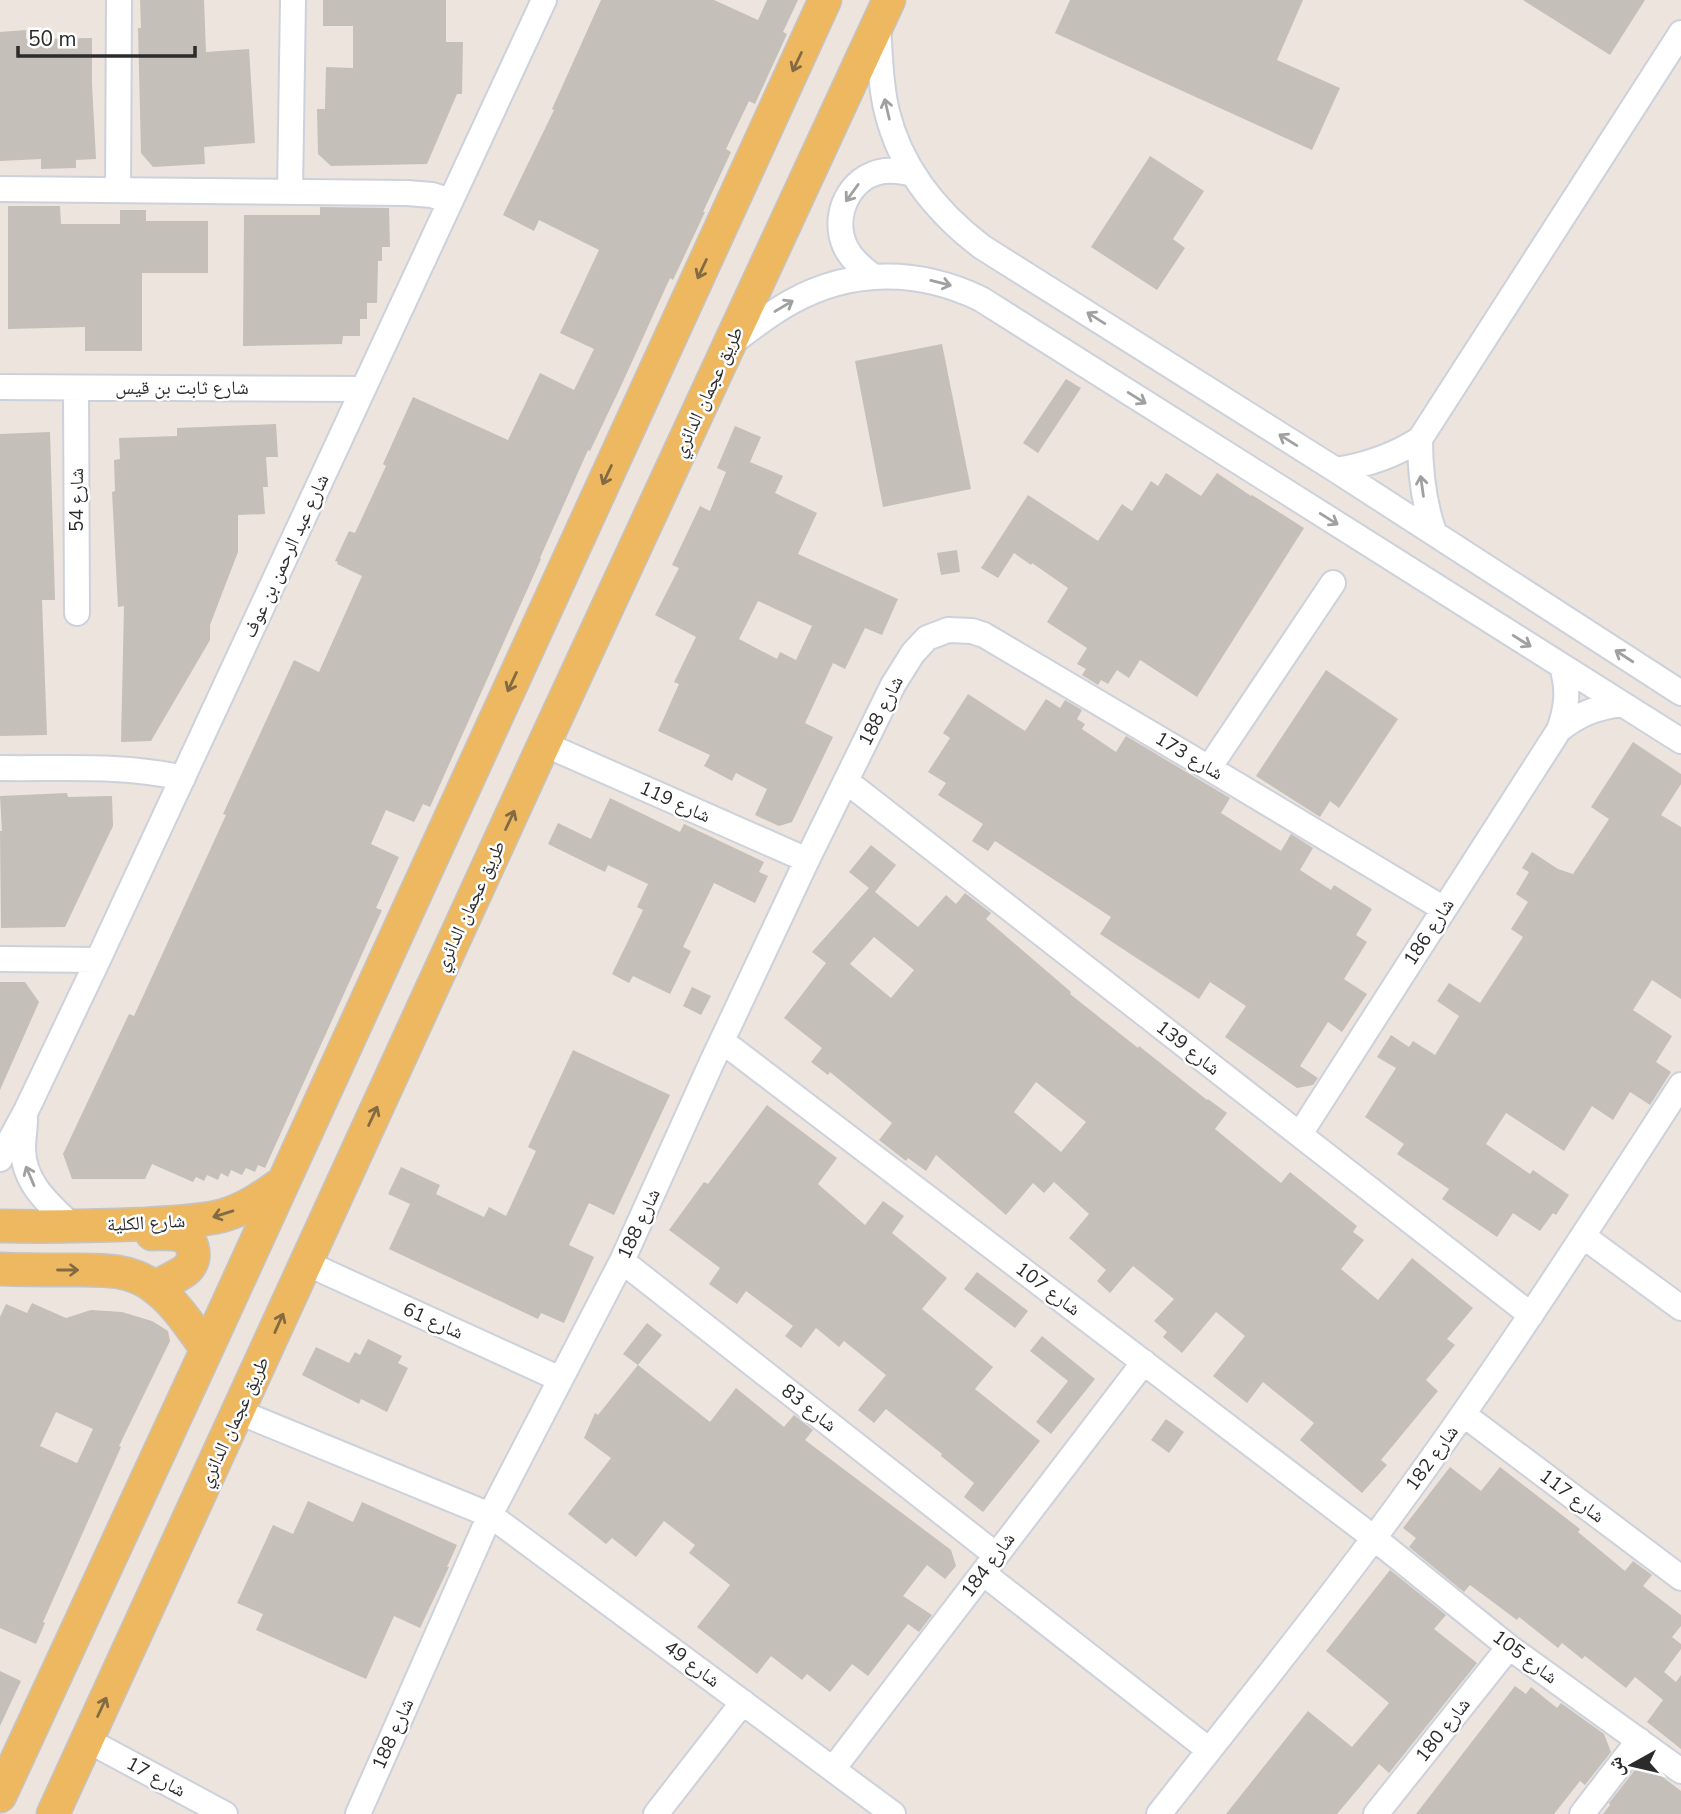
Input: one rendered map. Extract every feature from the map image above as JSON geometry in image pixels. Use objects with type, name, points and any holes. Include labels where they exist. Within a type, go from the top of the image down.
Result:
[{"type":"main road","points":[[0,1796],[825,0]]},
{"type":"main road","name":"طريق عجمان الدائري","points":[[53,1814],[883,13]]},
{"type":"main road","name":"شارع الكلية","points":[[0,1226],[72,1227],[199,1220],[244,1207],[282,1183]]},
{"type":"main road","points":[[124,1225],[138,1233],[183,1235],[193,1249],[190,1266],[155,1287]]},
{"type":"main road","points":[[0,1269],[107,1270],[126,1273],[155,1287],[173,1305],[207,1349]]},
{"type":"street","points":[[118,190],[119,0]]},
{"type":"street","points":[[290,192],[293,0]]},
{"type":"street","name":"شارع عبد الرحمن بن عوف","points":[[0,1158],[26,1111],[98,960],[544,0]]},
{"type":"street","points":[[883,13],[883,89],[887,111],[901,153],[911,173],[951,222],[982,247],[1336,470],[1681,693]]},
{"type":"street","points":[[1336,470],[1372,463],[1420,439],[1681,33]]},
{"type":"street","points":[[874,277],[852,258],[845,247],[840,222],[846,198],[863,179],[874,174],[886,170],[911,173]]},
{"type":"street","points":[[0,189],[419,194],[450,201]]},
{"type":"street","points":[[729,346],[792,301],[832,285],[874,277],[917,278],[958,288],[981,299],[1681,741]]},
{"type":"street","name":"شارع ثابت بن قيس","points":[[0,387],[363,389]]},
{"type":"street","name":"شارع 54","points":[[76,388],[77,613]]},
{"type":"street","points":[[1420,439],[1422,486],[1433,532]]},
{"type":"street","points":[[1209,768],[1333,583]]},
{"type":"street","name":"شارع 173","points":[[927,638],[948,630],[972,631],[984,635],[1444,909]]},
{"type":"street","name":"شارع 188","points":[[358,1814],[490,1515],[622,1261],[807,860],[902,668],[927,638]]},
{"type":"street","name":"شارع 186","points":[[1300,1134],[1559,730],[1567,705],[1562,667]]},
{"type":"street","name":"شارع 186","points":[[1559,730],[1572,719],[1587,712],[1622,704]]},
{"type":"street","name":"شارع 119","points":[[544,744],[807,860]]},
{"type":"street","points":[[0,768],[134,770],[183,778]]},
{"type":"street","name":"شارع 139","points":[[846,781],[1531,1315]]},
{"type":"street","points":[[0,959],[98,960]]},
{"type":"street","name":"شارع 107","points":[[722,1041],[1374,1538]]},
{"type":"street","name":"شارع 182","points":[[1159,1814],[1374,1538],[1463,1414],[1681,1085]]},
{"type":"street","name":"شارع عبد الرحمن بن عوف","points":[[26,1111],[23,1149],[32,1184],[72,1227]]},
{"type":"street","points":[[1583,1236],[1681,1308]]},
{"type":"street","name":"شارع 83","points":[[622,1261],[1209,1750]]},
{"type":"street","name":"شارع 61","points":[[306,1262],[561,1379]]},
{"type":"street","name":"شارع 184","points":[[833,1769],[1144,1362]]},
{"type":"street","name":"شارع 49","points":[[239,1412],[490,1515],[893,1814]]},
{"type":"street","name":"شارع 117","points":[[1463,1414],[1681,1578]]},
{"type":"street","name":"شارع 105","points":[[1374,1538],[1509,1647],[1681,1771]]},
{"type":"street","name":"شارع 180","points":[[1376,1814],[1509,1647]]},
{"type":"street","points":[[656,1814],[743,1702]]},
{"type":"street","name":"شارع 17","points":[[87,1740],[225,1814]]},
{"type":"street","points":[[1581,1814],[1639,1740]]},
{"type":"building","points":[[140,0],[204,0],[206,52],[249,49],[255,143],[204,147],[205,164],[153,167],[141,153],[138,28],[141,28]]},
{"type":"building","points":[[323,0],[446,0],[446,42],[463,42],[462,94],[457,94],[427,164],[331,166],[318,154],[317,109],[325,109],[326,67],[353,68],[353,26],[323,26]]},
{"type":"building","points":[[601,0],[714,0],[758,20],[767,0],[798,0],[783,32],[787,34],[755,104],[749,101],[726,149],[731,152],[705,212],[673,280],[670,278],[621,386],[590,451],[588,450],[430,807],[423,804],[414,822],[386,810],[371,844],[399,857],[376,908],[382,910],[265,1168],[258,1165],[255,1172],[246,1168],[242,1175],[231,1170],[228,1177],[221,1173],[218,1180],[207,1175],[204,1181],[196,1177],[193,1182],[152,1164],[145,1179],[72,1179],[63,1154],[129,1014],[134,1016],[294,660],[319,672],[362,576],[335,561],[349,531],[355,533],[386,466],[383,464],[413,397],[508,440],[540,373],[574,390],[594,349],[560,333],[599,250],[539,220],[534,231],[503,215],[554,110],[552,109]]},
{"type":"building","points":[[1070,0],[1303,0],[1277,60],[1340,88],[1312,150],[1055,33]]},
{"type":"building","points":[[1523,0],[1645,0],[1610,55]]},
{"type":"building","points":[[26,30],[26,39],[92,38],[96,159],[76,160],[76,168],[41,169],[41,159],[0,161],[0,32]]},
{"type":"building","points":[[1150,156],[1204,191],[1173,239],[1185,248],[1157,290],[1091,247]]},
{"type":"building","points":[[8,206],[60,206],[61,224],[120,224],[120,210],[146,210],[146,221],[208,221],[208,273],[142,273],[142,351],[85,351],[85,327],[8,329]]},
{"type":"building","points":[[320,207],[389,208],[390,247],[382,247],[382,261],[378,261],[377,303],[367,303],[367,319],[360,319],[360,336],[343,336],[342,344],[243,346],[244,215],[320,215]]},
{"type":"building","points":[[942,344],[971,489],[883,507],[855,361]]},
{"type":"building","points":[[1066,379],[1081,388],[1038,453],[1023,443]]},
{"type":"building","points":[[276,424],[278,457],[266,457],[268,487],[263,487],[265,514],[238,515],[238,552],[210,625],[210,640],[151,741],[121,742],[124,606],[118,607],[112,492],[115,491],[114,460],[120,459],[119,438],[177,436],[177,428]]},
{"type":"building","points":[[735,426],[761,437],[750,462],[783,476],[775,493],[817,513],[798,554],[898,599],[882,635],[865,628],[845,669],[833,663],[805,723],[833,737],[792,822],[779,826],[755,815],[767,789],[736,773],[732,781],[704,766],[710,755],[658,731],[679,684],[674,682],[696,637],[655,615],[679,568],[672,565],[700,506],[710,511],[726,472],[717,468]],"holes":[[[758,601],[812,626],[796,660],[780,652],[777,659],[739,639]]]},
{"type":"building","points":[[50,432],[55,600],[42,600],[47,735],[0,736],[0,434]]},
{"type":"building","points":[[1166,473],[1201,496],[1217,473],[1304,528],[1197,697],[1140,660],[1129,678],[1117,670],[1108,684],[1101,680],[1098,685],[1082,675],[1086,669],[1077,664],[1087,648],[1047,622],[1068,588],[1014,553],[998,578],[981,568],[1028,495],[1098,541],[1122,504],[1132,511],[1151,481],[1158,486]]},
{"type":"building","points":[[957,550],[960,572],[941,575],[937,553]]},
{"type":"building","points":[[1326,670],[1398,719],[1339,808],[1330,801],[1320,817],[1256,776]]},
{"type":"building","points":[[968,694],[1025,731],[1046,699],[1060,708],[1065,700],[1082,710],[1077,719],[1085,724],[1082,729],[1116,752],[1126,736],[1230,798],[1221,813],[1281,851],[1291,834],[1313,848],[1300,870],[1331,890],[1334,885],[1372,909],[1356,935],[1367,942],[1344,979],[1367,994],[1342,1032],[1328,1022],[1300,1066],[1318,1078],[1313,1085],[1297,1088],[1225,1037],[1246,1006],[1210,982],[1199,999],[1100,934],[1111,917],[995,841],[988,851],[972,841],[983,824],[938,795],[946,783],[928,772],[950,738],[943,733]]},
{"type":"building","points":[[1633,742],[1681,774],[1681,784],[1661,815],[1681,827],[1681,999],[1652,980],[1633,1010],[1672,1036],[1656,1062],[1671,1072],[1650,1105],[1630,1092],[1613,1120],[1592,1106],[1564,1151],[1506,1113],[1486,1144],[1530,1174],[1533,1170],[1569,1195],[1556,1215],[1553,1213],[1540,1231],[1513,1213],[1497,1237],[1442,1199],[1449,1189],[1397,1154],[1404,1144],[1365,1117],[1396,1068],[1377,1057],[1391,1035],[1409,1047],[1413,1041],[1435,1055],[1459,1016],[1437,1001],[1449,983],[1480,1003],[1523,937],[1511,929],[1528,902],[1516,894],[1529,872],[1522,868],[1532,852],[1558,869],[1573,874],[1609,819],[1591,807]]},
{"type":"building","points":[[67,793],[68,797],[112,796],[113,826],[65,927],[1,928],[0,796]]},
{"type":"building","points":[[610,798],[680,832],[684,824],[764,862],[759,872],[768,876],[755,903],[714,883],[683,947],[691,951],[670,994],[633,976],[629,983],[612,974],[643,910],[637,907],[648,884],[608,865],[605,872],[548,844],[558,823],[591,839]]},
{"type":"building","points":[[871,845],[896,865],[875,892],[918,927],[946,895],[956,904],[965,893],[991,913],[986,919],[1071,992],[1070,994],[1227,1113],[1215,1129],[1281,1183],[1290,1172],[1357,1226],[1353,1232],[1364,1240],[1341,1269],[1378,1300],[1412,1258],[1473,1308],[1447,1339],[1455,1345],[1426,1380],[1438,1391],[1381,1460],[1387,1465],[1362,1493],[1300,1440],[1314,1423],[1263,1382],[1247,1403],[1213,1376],[1245,1336],[1216,1312],[1182,1353],[1163,1337],[1167,1332],[1154,1321],[1174,1299],[1133,1266],[1110,1293],[1097,1281],[1106,1270],[1069,1238],[1089,1214],[1054,1182],[1044,1193],[1033,1183],[1006,1215],[936,1155],[926,1171],[908,1158],[906,1161],[879,1140],[892,1123],[830,1072],[828,1075],[811,1062],[822,1048],[784,1018],[826,963],[812,952],[869,888],[849,872]],"holes":[[[874,937],[914,970],[891,998],[850,964]],[[1036,1082],[1086,1122],[1061,1152],[1014,1112]]]},
{"type":"building","points":[[0,982],[25,982],[39,1002],[0,1090]]},
{"type":"building","points":[[692,987],[711,996],[701,1015],[683,1006]]},
{"type":"building","points":[[573,1050],[670,1095],[614,1215],[589,1203],[569,1245],[594,1257],[564,1323],[541,1313],[538,1319],[389,1249],[410,1204],[388,1194],[401,1167],[440,1185],[436,1194],[484,1217],[489,1207],[506,1216],[536,1151],[528,1147]]},
{"type":"building","points":[[767,1105],[837,1158],[818,1184],[865,1225],[883,1201],[904,1216],[892,1233],[947,1278],[922,1309],[993,1367],[975,1389],[1040,1441],[983,1512],[964,1497],[974,1483],[941,1456],[942,1454],[886,1409],[874,1423],[858,1410],[886,1375],[844,1341],[839,1347],[816,1328],[801,1348],[785,1336],[793,1326],[746,1291],[737,1304],[709,1284],[720,1268],[669,1230],[704,1182],[708,1184]]},
{"type":"building","points":[[977,1272],[1028,1311],[1015,1328],[964,1289]]},
{"type":"building","points":[[32,1303],[66,1318],[91,1310],[122,1312],[152,1321],[168,1331],[170,1341],[119,1446],[121,1447],[43,1622],[45,1623],[36,1644],[0,1628],[0,1317],[6,1304],[27,1313]],"holes":[[[56,1412],[93,1429],[77,1463],[40,1446]]]},
{"type":"building","points":[[647,1323],[662,1335],[638,1365],[623,1354]]},
{"type":"building","points":[[1042,1336],[1095,1379],[1051,1434],[1036,1422],[1068,1381],[1030,1351]]},
{"type":"building","points":[[368,1339],[402,1356],[398,1363],[408,1368],[387,1412],[361,1399],[359,1404],[302,1375],[316,1347],[349,1363],[355,1352],[360,1355]]},
{"type":"building","points":[[638,1365],[710,1422],[736,1388],[784,1427],[794,1415],[813,1430],[805,1440],[951,1550],[956,1566],[945,1579],[927,1565],[903,1596],[932,1615],[919,1632],[908,1624],[868,1676],[852,1664],[830,1692],[807,1674],[802,1680],[771,1656],[757,1674],[697,1627],[730,1585],[689,1553],[695,1545],[664,1521],[636,1557],[612,1538],[606,1544],[568,1514],[611,1458],[584,1438],[595,1413],[598,1415]]},
{"type":"building","points":[[1166,1419],[1184,1432],[1169,1453],[1151,1440]]},
{"type":"building","points":[[1450,1467],[1481,1491],[1500,1467],[1580,1529],[1578,1532],[1625,1571],[1633,1561],[1652,1575],[1643,1586],[1681,1615],[1681,1626],[1672,1637],[1681,1644],[1681,1649],[1664,1672],[1676,1682],[1681,1675],[1681,1749],[1647,1722],[1663,1700],[1635,1677],[1626,1688],[1585,1656],[1582,1659],[1562,1643],[1558,1648],[1519,1617],[1517,1620],[1470,1585],[1464,1592],[1409,1547],[1416,1538],[1403,1528]]},
{"type":"building","points":[[308,1501],[353,1522],[362,1502],[457,1545],[420,1628],[394,1616],[366,1679],[256,1630],[263,1614],[237,1603],[273,1525],[293,1534]]},
{"type":"building","points":[[1390,1570],[1446,1615],[1434,1629],[1477,1663],[1389,1773],[1379,1764],[1337,1814],[1226,1814],[1308,1711],[1352,1747],[1389,1703],[1326,1651]]},
{"type":"building","points":[[0,1671],[21,1681],[0,1726]]},
{"type":"building","points":[[1515,1686],[1526,1694],[1531,1687],[1557,1708],[1561,1703],[1604,1734],[1611,1752],[1585,1785],[1580,1781],[1554,1814],[1416,1814]]},
{"type":"building","points":[[1642,1761],[1681,1791],[1681,1814],[1603,1814],[1609,1803]]}]
